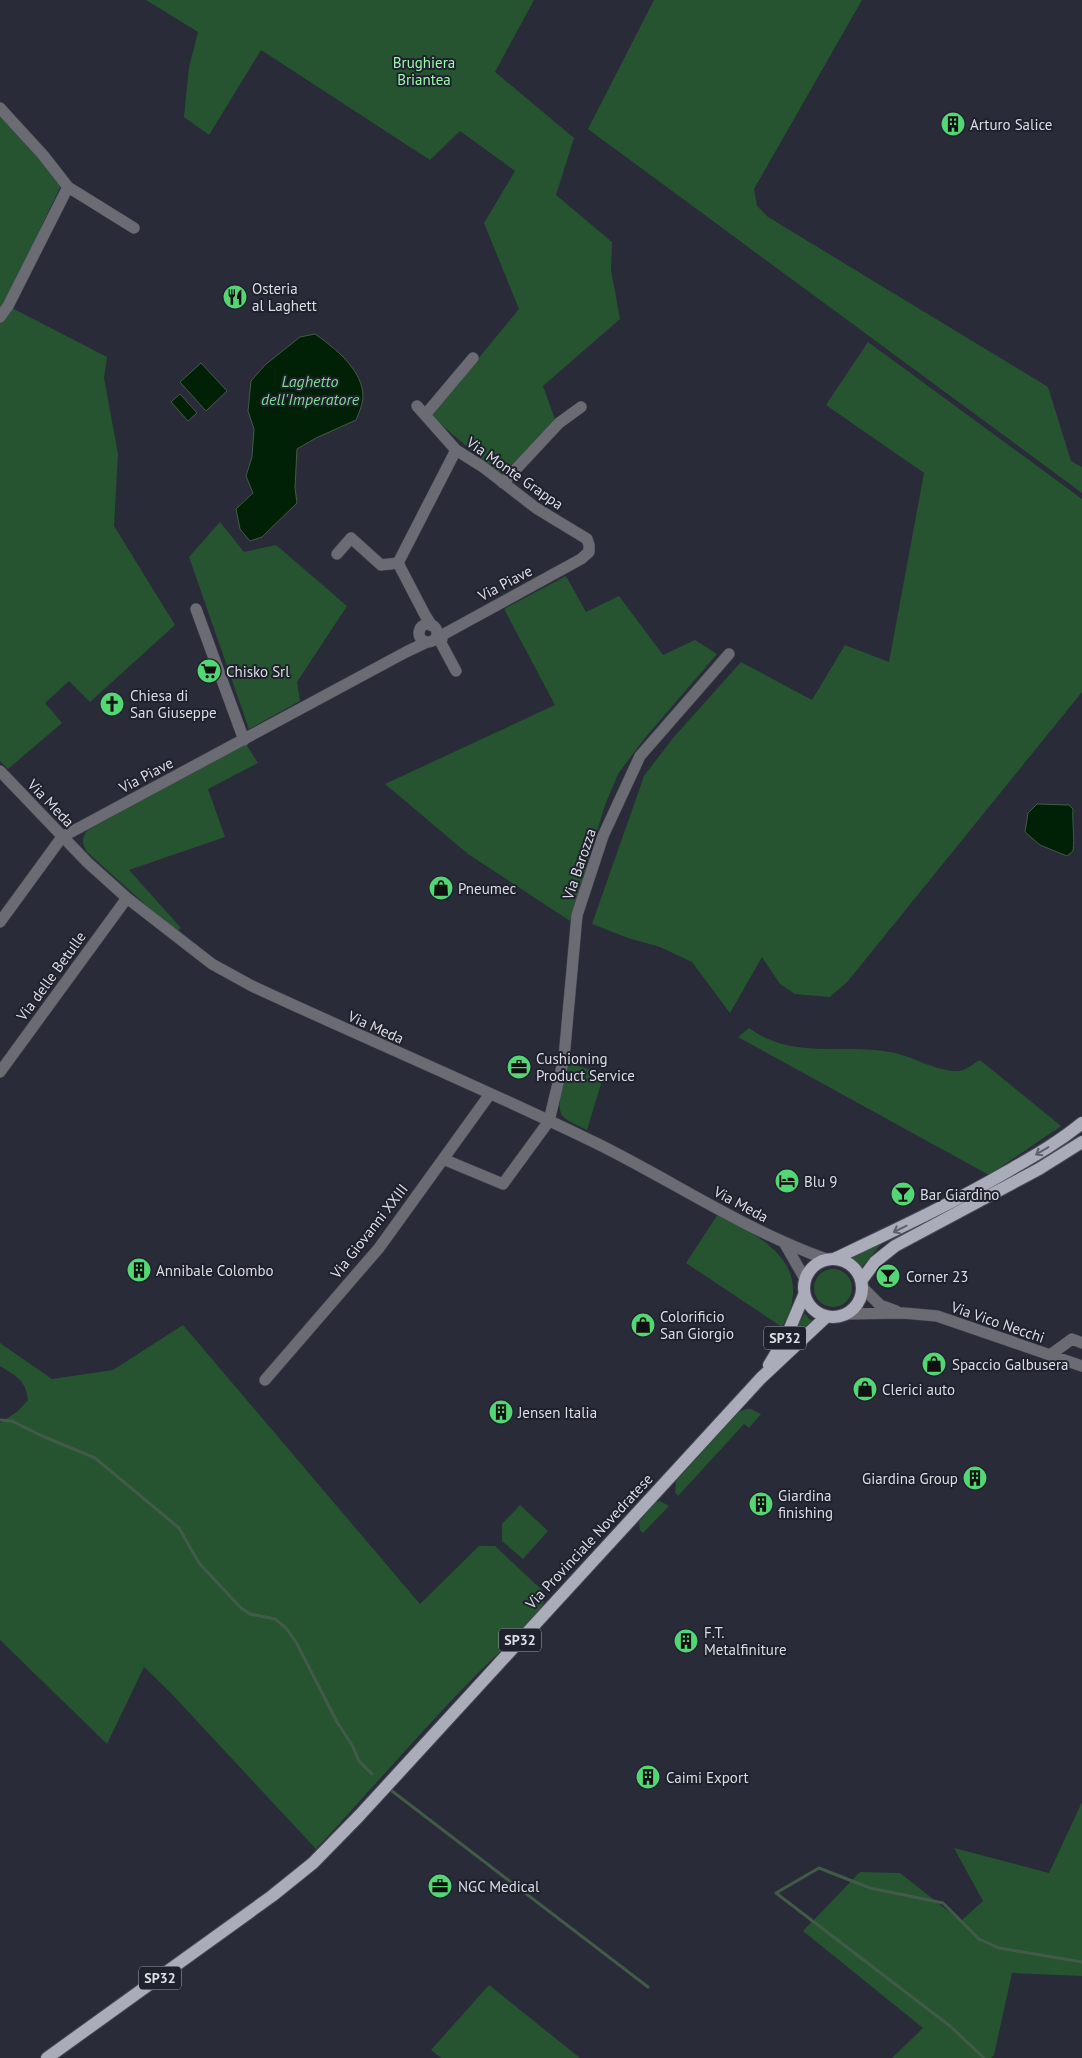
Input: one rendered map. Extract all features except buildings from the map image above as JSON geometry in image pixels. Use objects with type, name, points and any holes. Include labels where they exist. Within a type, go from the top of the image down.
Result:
[{"type":"main road","points":[[1082,1123],[1045,1150],[915,1222],[813,1266],[805,1279],[804,1295],[809,1306],[826,1317],[839,1317],[846,1314],[857,1304],[862,1284],[875,1262],[895,1246],[1039,1169],[1082,1142]]},
{"type":"main road","points":[[830,1259],[852,1266],[862,1284]]},
{"type":"main road","name":"Via Provinciale Novedratese","points":[[762,1378],[787,1335],[804,1295]]},
{"type":"main road","name":"Via Provinciale Novedratese","points":[[47,2058],[272,1896],[313,1864],[762,1378],[826,1317]]},
{"type":"street","points":[[0,108],[43,155],[68,187],[134,228]]},
{"type":"street","points":[[0,317],[8,306],[68,187]]},
{"type":"street","points":[[425,415],[473,358]]},
{"type":"street","name":"Via Monte Grappa","points":[[417,406],[456,450],[536,508],[586,539],[589,552],[581,559]]},
{"type":"street","points":[[503,483],[559,423],[581,406]]},
{"type":"street","points":[[398,563],[456,450]]},
{"type":"street","points":[[337,554],[351,538],[381,565],[398,563]]},
{"type":"street","name":"Via Piave","points":[[62,837],[415,647],[430,631],[581,559]]},
{"type":"street","points":[[398,563],[430,631],[441,643],[456,671]]},
{"type":"street","points":[[196,609],[244,740]]},
{"type":"street","name":"Via Barozza","points":[[549,1121],[564,1058],[578,915],[603,836],[640,756],[729,654]]},
{"type":"street","name":"Via Meda","points":[[0,771],[62,837],[127,898],[212,964],[236,978],[346,1030],[602,1146],[785,1244],[830,1259]]},
{"type":"street","points":[[0,922],[62,837]]},
{"type":"street","name":"Via delle Betulle","points":[[0,1072],[127,898]]},
{"type":"street","name":"Via Giovanni XXIII","points":[[264,1380],[379,1248],[490,1094]]},
{"type":"street","points":[[443,1159],[501,1187],[549,1121]]},
{"type":"street","points":[[785,1244],[805,1279]]},
{"type":"street","name":"Via Vico Necchi","points":[[862,1284],[880,1305],[903,1314]]},
{"type":"street","name":"Via Vico Necchi","points":[[846,1314],[937,1316],[1082,1366]]},
{"type":"street","points":[[1050,1355],[1072,1339],[1082,1343]]},
{"type":"green space","name":"Brughiera Briantea","points":[[146,0],[534,0],[495,72],[574,138],[556,195],[612,242],[611,270],[620,319],[543,386],[556,422],[503,477],[431,416],[519,309],[484,223],[515,171],[460,131],[430,160],[261,50],[209,135],[184,117],[189,67],[198,32]]},
{"type":"green space","points":[[654,0],[862,0],[754,189],[757,206],[768,217],[1048,387],[1071,461],[1082,467],[1082,493],[588,129]]},
{"type":"green space","points":[[0,112],[65,177],[3,307],[8,306],[107,357],[104,378],[118,454],[114,526],[175,625],[90,702],[69,681],[45,703],[62,723],[8,769],[0,761]]},
{"type":"green space","points":[[868,342],[1082,499],[1082,692],[848,981],[830,997],[795,994],[780,984],[762,957],[730,1013],[692,962],[660,947],[628,938],[592,924],[644,776],[673,738],[741,662],[812,700],[845,645],[889,662],[924,473],[826,405]]},
{"type":"green space","points":[[220,522],[244,552],[276,545],[347,606],[297,682],[300,701],[249,729],[189,557]]},
{"type":"green space","points":[[566,576],[586,612],[619,596],[663,655],[695,640],[717,654],[644,739],[618,774],[605,805],[570,921],[468,854],[385,784],[555,705],[504,609]]},
{"type":"green space","points":[[246,744],[258,763],[208,789],[225,837],[129,870],[181,928],[176,932],[87,852],[83,838],[88,830]]},
{"type":"green space","points":[[749,1028],[765,1038],[782,1044],[818,1049],[890,1052],[947,1070],[962,1070],[980,1060],[1061,1126],[989,1175],[738,1037]]},
{"type":"green space","points":[[568,1063],[604,1074],[587,1130],[567,1120],[560,1110],[561,1090]]},
{"type":"green space","points":[[718,1214],[746,1229],[772,1248],[782,1258],[789,1271],[793,1285],[792,1302],[782,1327],[686,1263]]},
{"type":"green space","points":[[882,1243],[862,1267],[851,1257]]},
{"type":"green space","points":[[833,1269],[846,1275],[852,1288],[846,1301],[833,1307],[820,1301],[814,1288],[820,1275]]},
{"type":"green space","points":[[805,1313],[809,1319],[816,1322],[780,1356]]},
{"type":"green space","points":[[183,1325],[420,1604],[479,1546],[495,1546],[543,1591],[544,1601],[542,1606],[530,1622],[416,1738],[316,1849],[168,1690],[144,1667],[107,1744],[0,1640],[0,1423],[18,1411],[28,1400],[25,1388],[19,1379],[0,1366],[0,1343],[52,1379],[113,1370]]},
{"type":"green space","points":[[751,1409],[761,1414],[749,1428],[744,1424],[678,1496],[675,1492],[676,1481],[739,1412]]},
{"type":"green space","points":[[660,1501],[669,1506],[643,1533],[640,1530],[639,1522],[656,1502]]},
{"type":"green space","points":[[520,1505],[548,1531],[523,1559],[502,1541],[502,1524]]},
{"type":"green space","points":[[1082,1802],[1082,1976],[1012,1973],[994,2055],[991,2058],[892,2058],[923,2028],[803,1931],[860,1872],[900,1873],[961,1921],[983,1901],[954,1848],[1049,1873]]},
{"type":"green space","points":[[489,1985],[580,2058],[441,2058],[431,2050]]},
{"type":"water","name":"Laghetto dell'Imperatore","points":[[315,334],[339,353],[354,370],[362,388],[363,398],[361,407],[356,420],[297,449],[295,488],[297,503],[262,537],[250,541],[240,529],[236,509],[253,493],[246,476],[252,457],[254,429],[248,411],[251,381],[265,365],[300,337]]},
{"type":"water","points":[[201,363],[227,391],[206,411],[180,382]]},
{"type":"water","points":[[180,394],[197,413],[188,421],[171,402]]},
{"type":"water","points":[[1037,804],[1069,805],[1073,809],[1073,851],[1067,856],[1040,845],[1025,832],[1028,813]]},
{"type":"waterway","points":[[0,1420],[12,1421],[95,1458],[179,1528],[199,1563],[241,1608],[250,1614],[275,1619],[286,1628],[296,1642],[359,1761],[372,1774]]},
{"type":"waterway","points":[[392,1791],[648,1987]]},
{"type":"waterway","points":[[984,2058],[950,2026],[776,1893],[819,1868],[870,1888],[943,1903],[979,1939],[999,1948],[1082,1962]]},
{"type":"place","name":"Arturo Salice","points":[[953,124]]},
{"type":"place","name":"Osteria al Laghett","points":[[235,297]]},
{"type":"place","name":"Chisko Srl","points":[[209,671]]},
{"type":"place","name":"Chiesa di San Giuseppe","points":[[112,704]]},
{"type":"place","name":"Pneumec","points":[[441,888]]},
{"type":"place","name":"Cushioning Product Service","points":[[519,1067]]},
{"type":"place","name":"Blu 9","points":[[787,1181]]},
{"type":"place","name":"Bar Giardino","points":[[903,1194]]},
{"type":"place","name":"Annibale Colombo","points":[[139,1270]]},
{"type":"place","name":"Corner 23","points":[[888,1276]]},
{"type":"place","name":"Colorificio San Giorgio","points":[[643,1325]]},
{"type":"place","name":"Spaccio Galbusera","points":[[934,1364]]},
{"type":"place","name":"Clerici auto","points":[[865,1389]]},
{"type":"place","name":"Jensen Italia","points":[[501,1412]]},
{"type":"place","name":"Giardina Group","points":[[975,1478]]},
{"type":"place","name":"Giardina finishing","points":[[761,1504]]},
{"type":"place","name":"F.T. Metalfiniture","points":[[686,1641]]},
{"type":"place","name":"Caimi Export","points":[[648,1777]]},
{"type":"place","name":"NGC Medical","points":[[440,1886]]}]
